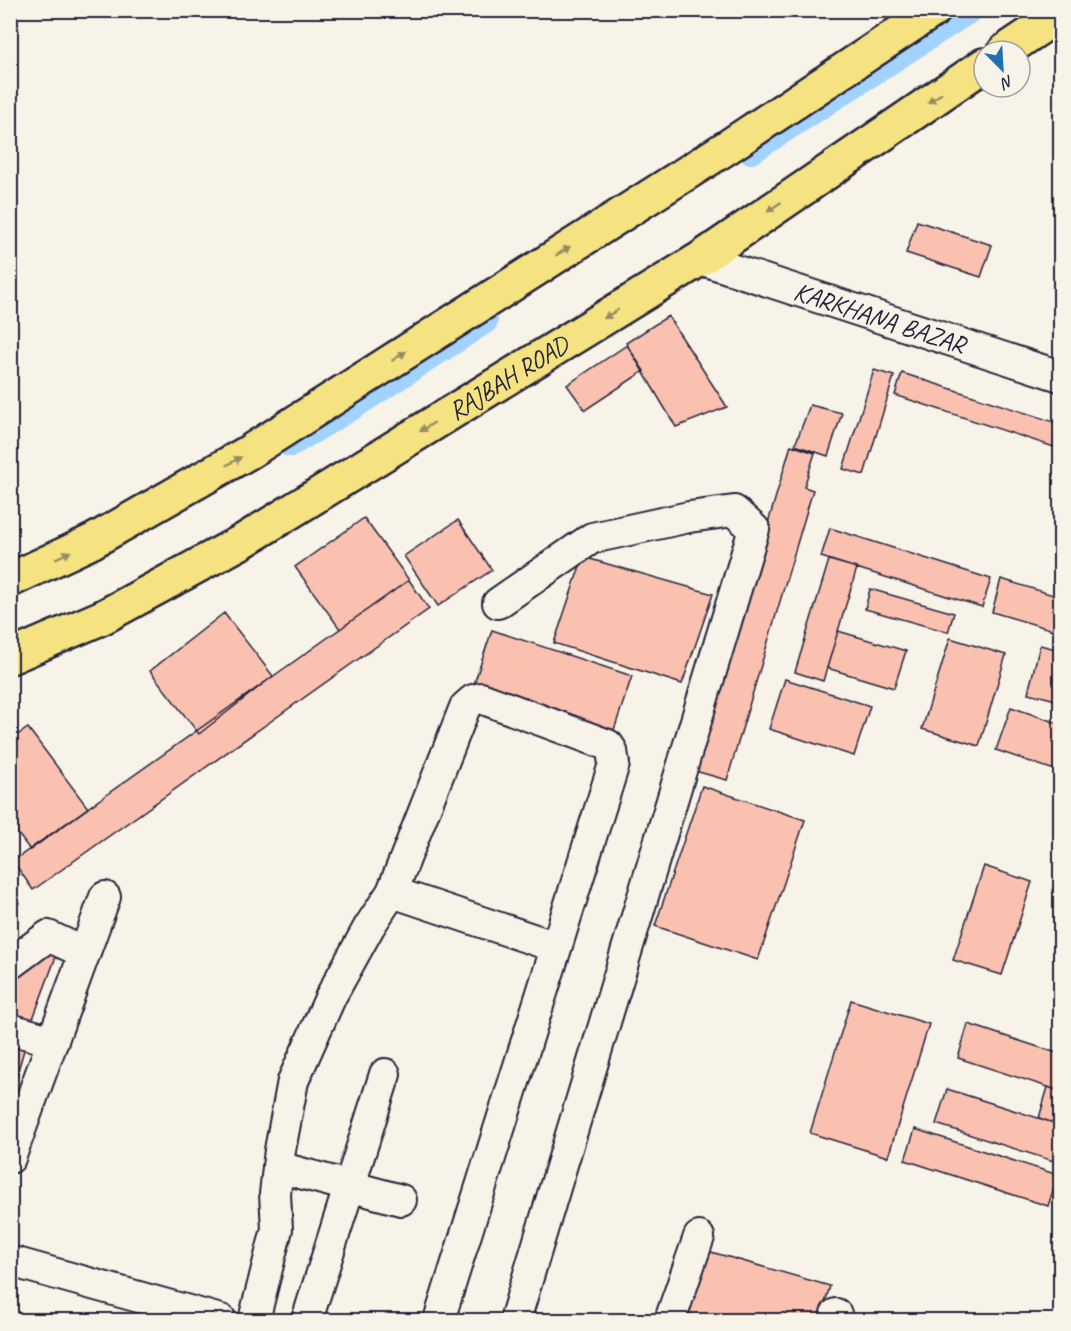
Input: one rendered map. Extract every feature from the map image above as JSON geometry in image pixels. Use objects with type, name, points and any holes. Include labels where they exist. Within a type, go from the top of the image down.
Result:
[{"type":"main road","points":[[10,580],[93,541],[249,452],[729,146],[934,10]]},
{"type":"main road","points":[[1023,39],[1060,14]]},
{"type":"main road","name":"RAJBAH ROAD","points":[[10,657],[104,616],[243,541],[700,259],[972,73]]},
{"type":"street","name":"KARKHANA BAZAR","points":[[700,259],[1060,376]]},
{"type":"street","points":[[498,603],[592,538],[689,517],[734,511],[754,529],[515,1320]]},
{"type":"street","points":[[254,1320],[277,1229],[275,1194],[293,1081],[331,996],[369,927],[392,892],[465,707],[473,700],[481,698],[608,745],[614,764],[439,1320]]},
{"type":"street","points":[[392,892],[556,946]]},
{"type":"street","points":[[10,1158],[19,1107],[53,1041],[105,897]]},
{"type":"street","points":[[10,964],[48,936],[85,953]]},
{"type":"street","points":[[10,1029],[53,1041]]},
{"type":"street","points":[[307,1320],[385,1074]]},
{"type":"street","points":[[278,1167],[401,1200]]},
{"type":"street","points":[[670,1320],[699,1237]]},
{"type":"street","points":[[10,1261],[221,1320]]},
{"type":"building","points":[[917,221],[992,245],[981,277],[906,253]]},
{"type":"building","points":[[668,316],[727,407],[676,427],[626,343]]},
{"type":"building","points":[[627,345],[644,371],[585,410],[567,385]]},
{"type":"building","points":[[874,370],[894,376],[864,475],[843,469]]},
{"type":"building","points":[[902,373],[1060,424],[1060,449],[895,395]]},
{"type":"building","points":[[810,405],[842,413],[828,456],[795,445]]},
{"type":"building","points":[[791,445],[815,453],[804,487],[813,490],[727,780],[695,771]]},
{"type":"building","points":[[364,518],[409,580],[340,629],[295,567]]},
{"type":"building","points":[[458,520],[492,570],[438,606],[404,556]]},
{"type":"building","points":[[830,528],[991,579],[982,607],[821,557]]},
{"type":"building","points":[[583,557],[713,594],[682,684],[554,643]]},
{"type":"building","points":[[829,560],[857,568],[823,681],[795,672]]},
{"type":"building","points":[[1001,579],[1060,597],[1060,632],[992,612]]},
{"type":"building","points":[[409,580],[429,609],[33,890],[13,861]]},
{"type":"building","points":[[870,589],[954,613],[948,632],[865,609]]},
{"type":"building","points":[[224,613],[273,676],[199,734],[150,671]]},
{"type":"building","points":[[492,630],[632,676],[614,730],[474,684]]},
{"type":"building","points":[[838,631],[906,651],[894,688],[827,668]]},
{"type":"building","points":[[950,638],[1006,655],[979,746],[922,729]]},
{"type":"building","points":[[1040,645],[1060,650],[1060,701],[1028,693]]},
{"type":"building","points":[[785,679],[870,706],[854,756],[769,729]]},
{"type":"building","points":[[1011,707],[1060,724],[1060,772],[996,750]]},
{"type":"building","points":[[28,728],[88,808],[30,850],[10,823],[10,740]]},
{"type":"building","points":[[702,786],[805,820],[758,960],[655,926]]},
{"type":"building","points":[[984,866],[1032,882],[1002,975],[953,960]]},
{"type":"building","points":[[10,892],[19,903],[10,910]]},
{"type":"building","points":[[48,946],[58,951],[31,1024],[10,1019],[10,974]]},
{"type":"building","points":[[851,1000],[929,1024],[888,1157],[810,1133]]},
{"type":"building","points":[[968,1024],[1060,1054],[1060,1091],[958,1058]]},
{"type":"building","points":[[1060,1027],[1060,1042],[1056,1041]]},
{"type":"building","points":[[10,1039],[26,1043],[13,1088],[10,1087]]},
{"type":"building","points":[[1048,1087],[1060,1091],[1060,1125],[1039,1118]]},
{"type":"building","points":[[947,1089],[1060,1125],[1060,1163],[936,1124]]},
{"type":"building","points":[[915,1129],[1058,1175],[1048,1206],[905,1160]]},
{"type":"building","points":[[704,1250],[830,1286],[820,1320],[683,1320]]},
{"type":"waterway","points":[[751,151],[970,10]]},
{"type":"waterway","points":[[290,444],[349,409],[485,321]]}]
